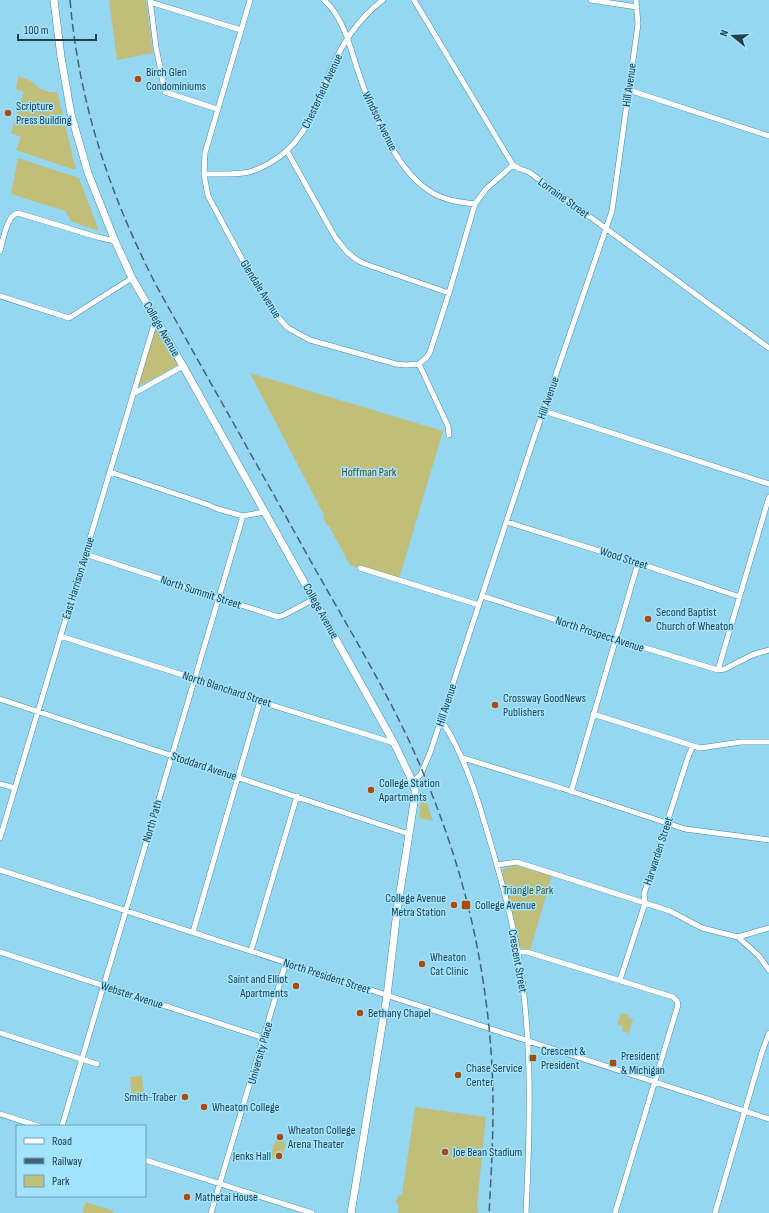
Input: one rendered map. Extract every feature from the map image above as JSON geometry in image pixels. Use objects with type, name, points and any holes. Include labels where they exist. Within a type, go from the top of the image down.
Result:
[{"type":"street","name":"College Avenue","points":[[54,0],[58,36],[71,114],[88,172],[115,242],[132,278],[184,366],[394,743],[412,783],[415,796],[397,911],[387,996],[351,1213]]},
{"type":"street","name":"Glendale Avenue","points":[[250,0],[208,138],[204,161],[204,174],[205,187],[212,205],[265,300],[282,322],[295,332],[316,342],[396,364],[419,364]]},
{"type":"street","name":"Windsor Avenue","points":[[324,0],[333,12],[348,38],[358,71],[381,128],[401,162],[415,179],[429,191],[455,202],[475,204]]},
{"type":"street","name":"Chesterfield Avenue","points":[[204,174],[232,174],[248,172],[264,167],[287,150],[302,134],[313,115],[326,81],[348,38],[367,14],[383,0]]},
{"type":"street","points":[[414,0],[513,165],[486,189],[475,204],[430,352],[419,364],[448,426],[448,435]]},
{"type":"street","points":[[591,0],[637,7]]},
{"type":"street","name":"Hill Avenue","points":[[412,783],[416,780],[424,767],[441,721],[612,211],[638,24],[636,0]]},
{"type":"street","points":[[217,109],[166,92],[156,47],[150,1],[241,30]]},
{"type":"street","points":[[629,90],[769,136]]},
{"type":"street","points":[[287,150],[335,236],[342,247],[351,256],[365,264],[449,293]]},
{"type":"street","name":"Lorraine Street","points":[[513,165],[529,172],[769,348]]},
{"type":"street","points":[[0,251],[10,219],[13,214],[21,213],[97,238],[115,242]]},
{"type":"street","points":[[0,296],[69,318],[132,278]]},
{"type":"street","name":"East Harrison Avenue","points":[[0,838],[156,318]]},
{"type":"street","points":[[133,394],[184,366]]},
{"type":"street","points":[[544,411],[769,484]]},
{"type":"street","points":[[110,472],[218,509],[243,516],[264,512]]},
{"type":"street","points":[[769,497],[718,670],[725,669],[752,655],[769,650]]},
{"type":"street","name":"North Path","points":[[62,1125],[243,516]]},
{"type":"street","name":"Wood Street","points":[[507,522],[740,597]]},
{"type":"street","name":"North Summit Street","points":[[85,554],[278,617],[314,599]]},
{"type":"street","points":[[571,792],[638,563]]},
{"type":"street","points":[[360,568],[479,604]]},
{"type":"street","name":"North Prospect Avenue","points":[[482,596],[718,670]]},
{"type":"street","name":"North Blanchard Street","points":[[60,636],[183,675],[208,685],[394,743]]},
{"type":"street","name":"Stoddard Avenue","points":[[0,699],[297,796],[408,834]]},
{"type":"street","points":[[193,932],[260,701]]},
{"type":"street","points":[[593,714],[700,748],[741,742],[769,742]]},
{"type":"street","name":"Crescent Street","points":[[441,721],[448,728],[463,758],[476,795],[497,865],[518,952],[524,994],[528,1041],[530,1129],[526,1213]]},
{"type":"street","name":"Harwarden Street","points":[[620,980],[645,903],[644,894],[688,757],[693,746]]},
{"type":"street","points":[[463,758],[685,829],[769,840]]},
{"type":"street","points":[[0,784],[15,788]]},
{"type":"street","points":[[252,951],[297,796]]},
{"type":"street","points":[[497,865],[517,862],[670,911],[702,928],[738,937],[759,956],[769,970]]},
{"type":"street","name":"North President Street","points":[[0,870],[769,1119]]},
{"type":"street","points":[[738,937],[769,928]]},
{"type":"street","name":"Webster Avenue","points":[[0,952],[264,1038]]},
{"type":"street","points":[[518,952],[527,952],[620,980],[673,997],[677,1001],[678,1005],[615,1213]]},
{"type":"street","name":"University Place","points":[[212,1213],[286,962]]},
{"type":"street","points":[[715,1213],[769,1032]]},
{"type":"street","points":[[0,1033],[97,1064]]},
{"type":"street","points":[[0,1114],[35,1125]]},
{"type":"street","points":[[146,1160],[312,1213]]},
{"type":"green space","points":[[109,0],[146,0],[153,53],[117,60]]},
{"type":"green space","points":[[18,76],[31,81],[41,89],[49,92],[57,92],[76,169],[72,169],[16,150],[21,137],[11,133],[24,92],[16,89]]},
{"type":"green space","points":[[18,158],[79,178],[99,231],[71,221],[65,211],[11,194]]},
{"type":"green space","points":[[156,322],[180,364],[137,387]]},
{"type":"green space","name":"Hoffman Park","points":[[250,373],[443,431],[399,579],[350,565],[329,526],[323,518],[324,515]]},
{"type":"green space","points":[[421,799],[426,801],[433,821],[419,818]]},
{"type":"green space","name":"Triangle Park","points":[[515,865],[552,876],[530,950],[521,948],[519,945],[503,874],[503,869]]},
{"type":"green space","points":[[621,1013],[629,1015],[628,1018],[633,1019],[629,1033],[622,1031],[623,1026],[617,1025]]},
{"type":"green space","points":[[142,1076],[144,1097],[132,1098],[130,1077]]},
{"type":"green space","name":"Joe Bean Stadium","points":[[415,1107],[486,1117],[477,1205],[478,1213],[398,1213],[399,1207],[396,1202],[398,1196],[402,1195]]},
{"type":"green space","points":[[276,1139],[286,1143],[283,1154],[278,1152],[276,1159],[266,1156],[267,1153],[271,1154]]},
{"type":"green space","points":[[86,1202],[114,1211],[113,1213],[82,1213]]},
{"type":"railway","points":[[70,0],[74,38],[89,111],[111,182],[139,251],[156,285],[389,700],[415,754],[435,801],[449,840],[467,901],[476,941],[489,1024],[493,1107],[489,1213]]},
{"type":"place","name":"Birch Glen Condominiums","points":[[138,79]]},
{"type":"place","name":"Scripture Press Building","points":[[8,113]]},
{"type":"place","name":"Second Baptist Church of Wheaton","points":[[648,619]]},
{"type":"place","name":"Crossway GoodNews Publishers","points":[[495,705]]},
{"type":"place","name":"College Station Apartments","points":[[371,790]]},
{"type":"place","name":"College Avenue Metra Station","points":[[454,905]]},
{"type":"place","name":"College Avenue","points":[[466,905]]},
{"type":"place","name":"Wheaton Cat Clinic","points":[[422,964]]},
{"type":"place","name":"Saint and Elliot Apartments","points":[[296,986]]},
{"type":"place","name":"Bethany Chapel","points":[[360,1013]]},
{"type":"place","name":"Crescent & President","points":[[533,1058]]},
{"type":"place","name":"President & Michigan","points":[[613,1063]]},
{"type":"place","name":"Chase Service Center","points":[[458,1075]]},
{"type":"place","name":"Smith-Traber","points":[[185,1097]]},
{"type":"place","name":"Wheaton College","points":[[204,1107]]},
{"type":"place","name":"Wheaton College Arena Theater","points":[[280,1137]]},
{"type":"place","name":"Joe Bean Stadium","points":[[445,1152]]},
{"type":"place","name":"Jenks Hall","points":[[279,1156]]},
{"type":"place","name":"Mathetai House","points":[[187,1197]]}]
